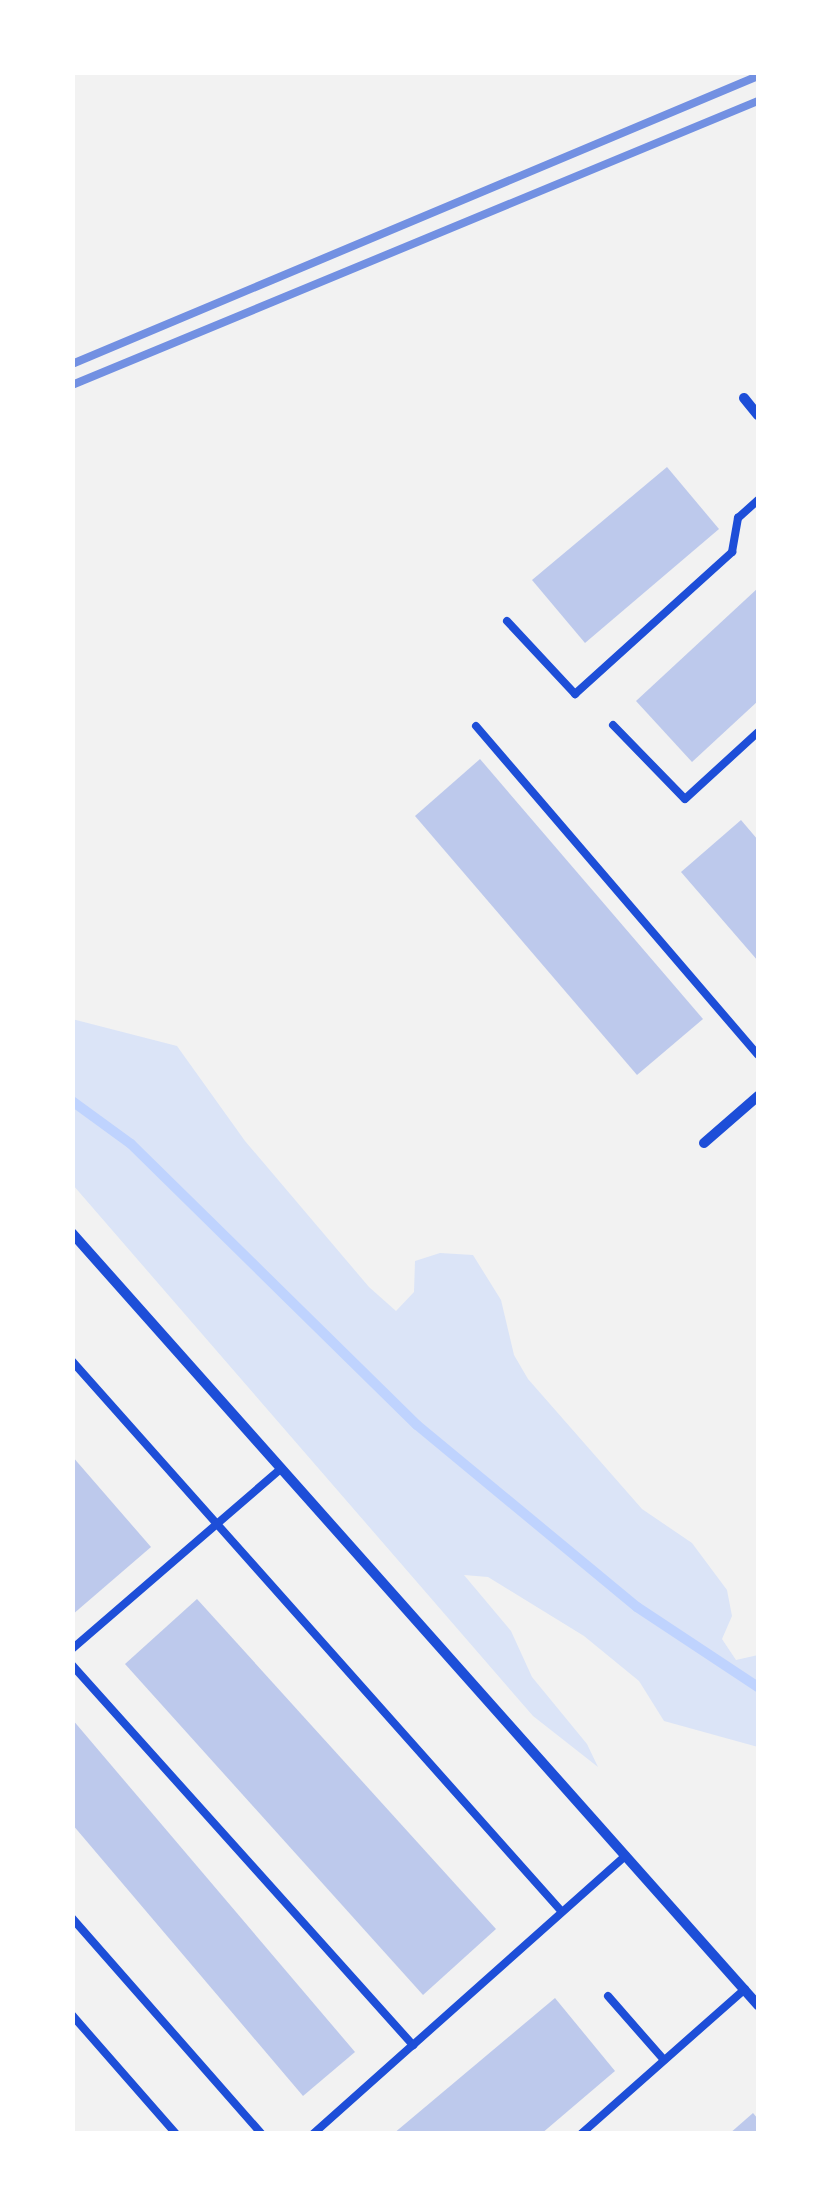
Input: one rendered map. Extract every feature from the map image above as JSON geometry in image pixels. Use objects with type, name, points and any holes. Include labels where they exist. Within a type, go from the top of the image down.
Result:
[{"type":"street","points":[[744,398],[758,416]]},
{"type":"street","points":[[704,1143],[758,1096]]},
{"type":"street","points":[[72,1234],[758,2005]]},
{"type":"lane","points":[[506,621],[574,694],[732,552],[738,518],[758,500]]},
{"type":"lane","points":[[476,726],[758,1055]]},
{"type":"lane","points":[[613,726],[686,799],[758,732]]},
{"type":"lane","points":[[72,1362],[562,1912]]},
{"type":"lane","points":[[72,1649],[282,1468]]},
{"type":"lane","points":[[72,1665],[414,2045]]},
{"type":"lane","points":[[313,2134],[627,1854]]},
{"type":"lane","points":[[72,1918],[262,2134]]},
{"type":"lane","points":[[581,2134],[745,1989]]},
{"type":"lane","points":[[608,1996],[664,2060]]},
{"type":"lane","points":[[72,2015],[176,2134]]},
{"type":"shaded area","points":[[72,1019],[177,1046],[245,1141],[369,1287],[396,1311],[414,1292],[415,1261],[440,1253],[473,1255],[501,1300],[514,1355],[528,1379],[642,1509],[692,1543],[727,1590],[732,1616],[722,1639],[736,1660],[758,1655],[758,1747],[664,1721],[639,1681],[584,1636],[488,1577],[464,1575],[511,1631],[532,1677],[587,1744],[598,1767],[533,1716],[73,1185]]},
{"type":"building","points":[[667,467],[719,529],[585,643],[532,580]]},
{"type":"building","points":[[758,588],[758,701],[692,762],[636,701]]},
{"type":"building","points":[[480,759],[703,1019],[637,1075],[415,816]]},
{"type":"building","points":[[741,820],[758,840],[758,961],[681,872]]},
{"type":"building","points":[[72,1456],[151,1547],[72,1615]]},
{"type":"building","points":[[197,1599],[496,1929],[423,1995],[125,1664]]},
{"type":"building","points":[[72,1719],[355,2052],[303,2096],[72,1824]]},
{"type":"building","points":[[555,1998],[615,2071],[541,2134],[393,2134]]},
{"type":"building","points":[[753,2113],[758,2119],[758,2134],[729,2134]]},
{"type":"waterway","points":[[72,1101],[131,1144],[417,1425],[637,1607],[758,1687]]},
{"type":"railway","points":[[72,364],[758,76]]},
{"type":"railway","points":[[72,385],[758,101]]}]
